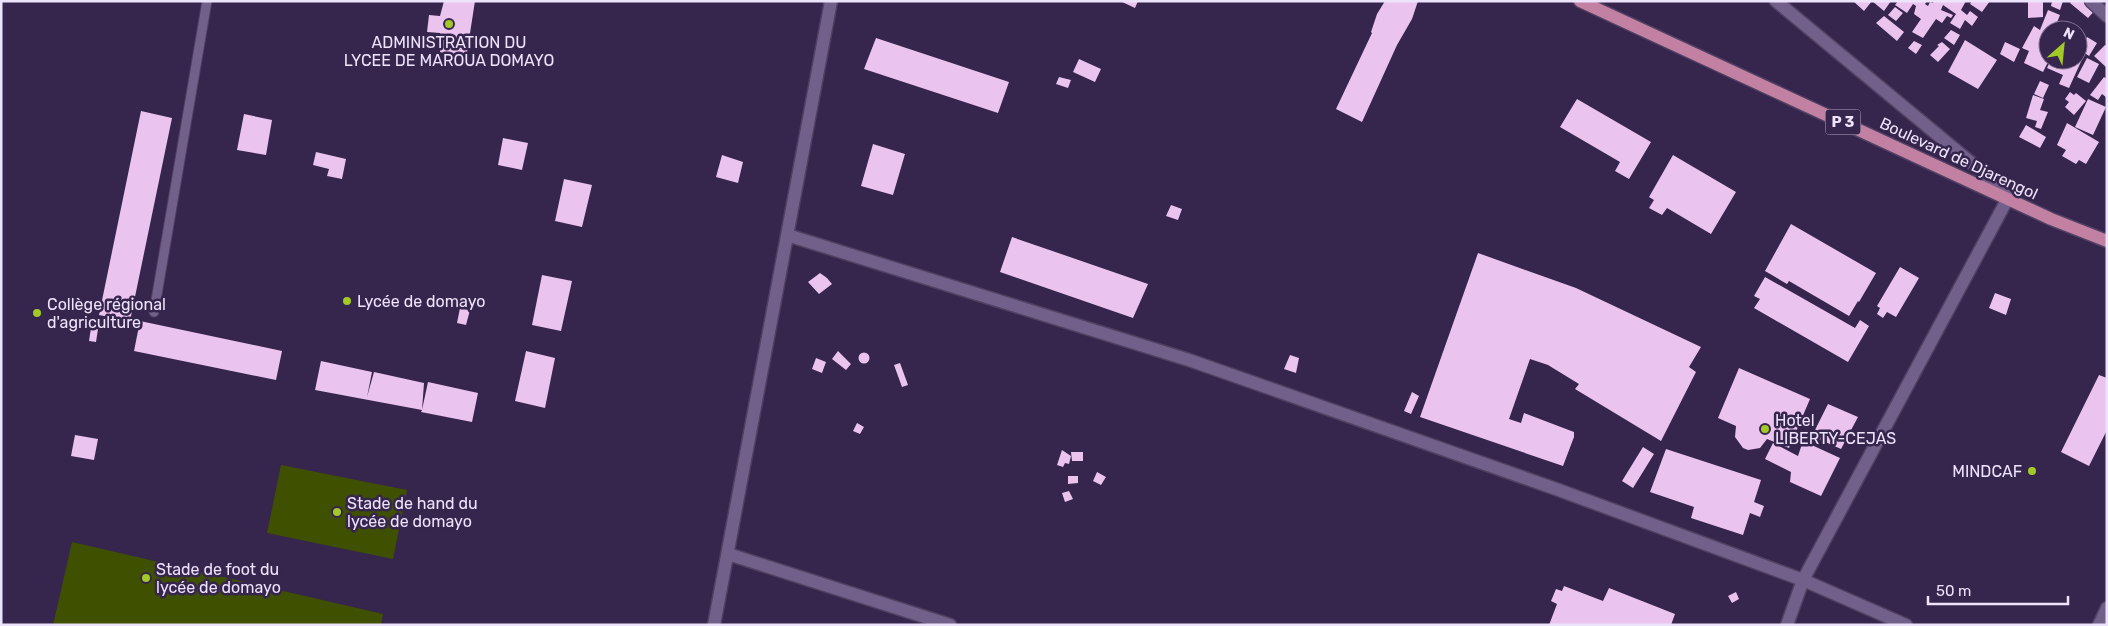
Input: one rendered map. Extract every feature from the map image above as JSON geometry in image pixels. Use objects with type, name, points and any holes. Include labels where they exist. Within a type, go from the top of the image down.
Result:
[{"type":"main road","name":"Boulevard de Djarengol","points":[[1580,1],[2008,198],[2051,220],[2107,241]]},
{"type":"street","points":[[714,625],[831,1]]},
{"type":"street","points":[[1776,1],[1986,175],[2008,198],[1803,580],[1787,625]]},
{"type":"street","points":[[2091,1],[2107,16]]},
{"type":"street","points":[[787,235],[1189,360],[1556,488],[1803,580],[1906,625]]},
{"type":"street","points":[[728,554],[950,625]]},
{"type":"street","points":[[2099,625],[2107,608]]},
{"type":"lane","points":[[154,312],[207,1]]},
{"type":"green space","name":"Stade de hand du lycée de domayo","points":[[281,465],[407,490],[393,559],[267,533]]},
{"type":"green space","name":"Stade de foot du lycée de domayo","points":[[72,542],[383,614],[381,625],[53,625]]},
{"type":"building","name":"ADMINISTRATION DU LYCEE DE MAROUA DOMAYO","points":[[444,1],[475,1],[466,59],[440,52],[440,33],[427,32],[429,15],[440,16]]},
{"type":"building","points":[[1120,1],[1138,1],[1135,8]]},
{"type":"building","points":[[1385,1],[1418,1],[1412,19],[1397,45],[1362,122],[1336,109],[1372,33],[1377,14]]},
{"type":"building","points":[[1853,1],[1872,1],[1864,11]]},
{"type":"building","points":[[1872,1],[1891,1],[1884,11]]},
{"type":"building","points":[[1898,1],[1927,1],[1925,4],[1928,6],[1930,2],[1933,3],[1934,1],[1966,1],[1961,10],[1967,15],[1970,11],[1978,17],[1972,26],[1965,20],[1960,29],[1950,23],[1956,14],[1943,5],[1941,10],[1953,15],[1951,18],[1947,16],[1942,23],[1936,19],[1923,38],[1912,32],[1921,19],[1914,14],[1916,6],[1913,4],[1907,13],[1895,5]]},
{"type":"building","points":[[1972,1],[1990,1],[1982,12],[1970,4]]},
{"type":"building","points":[[2028,1],[2043,1],[2043,17],[2028,18]]},
{"type":"building","points":[[2052,1],[2063,1],[2060,10],[2051,6]]},
{"type":"building","points":[[2071,1],[2088,1],[2097,8],[2088,18],[2070,3]]},
{"type":"building","points":[[1895,7],[1903,13],[1896,21],[1888,15]]},
{"type":"building","points":[[2048,10],[2060,15],[2058,20],[2044,20]]},
{"type":"building","points":[[1884,16],[1904,32],[1897,41],[1876,23]]},
{"type":"building","points":[[2034,26],[2038,29],[2038,70],[2024,63],[2029,51],[2022,48]]},
{"type":"building","points":[[1951,30],[1960,35],[1954,45],[1944,38]]},
{"type":"building","points":[[876,38],[1009,82],[998,113],[864,69]]},
{"type":"building","points":[[2088,38],[2097,43],[2088,55]]},
{"type":"building","points":[[1965,40],[1997,60],[1978,89],[1948,72]]},
{"type":"building","points":[[1914,41],[1922,45],[1916,54],[1908,48]]},
{"type":"building","points":[[1942,42],[1950,49],[1938,62],[1930,55],[1939,46],[1937,45]]},
{"type":"building","points":[[2005,42],[2020,49],[2014,62],[2000,54]]},
{"type":"building","points":[[2105,45],[2107,46],[2107,68],[2094,56]]},
{"type":"building","points":[[2088,58],[2099,64],[2089,83],[2077,77],[2081,70],[2088,70]]},
{"type":"building","points":[[1079,59],[1101,69],[1095,82],[1073,72]]},
{"type":"building","points":[[2052,70],[2077,70],[2069,88],[2059,84],[2063,75]]},
{"type":"building","points":[[1059,77],[1071,80],[1068,88],[1056,84]]},
{"type":"building","points":[[2104,77],[2107,79],[2107,98],[2102,94],[2098,100],[2090,95]]},
{"type":"building","points":[[2040,81],[2049,85],[2043,98],[2034,94]]},
{"type":"building","points":[[2070,92],[2074,95],[2076,93],[2086,101],[2074,115],[2065,107],[2069,102],[2065,99]]},
{"type":"building","points":[[2033,95],[2044,99],[2040,110],[2048,112],[2041,129],[2035,127],[2037,121],[2026,118]]},
{"type":"building","points":[[1577,99],[1651,142],[1629,179],[1615,171],[1620,162],[1560,127]]},
{"type":"building","points":[[2088,99],[2106,107],[2093,135],[2075,127]]},
{"type":"building","points":[[141,111],[172,118],[130,321],[99,315]]},
{"type":"building","points":[[244,114],[272,120],[266,155],[237,150]]},
{"type":"building","points":[[2067,123],[2099,142],[2086,164],[2079,160],[2076,164],[2062,156],[2066,150],[2057,145]]},
{"type":"building","points":[[2026,125],[2046,137],[2040,148],[2019,137]]},
{"type":"building","points":[[503,138],[528,143],[522,170],[498,165]]},
{"type":"building","points":[[873,144],[905,154],[893,195],[861,186]]},
{"type":"building","points":[[316,152],[346,159],[342,179],[327,176],[329,169],[313,165]]},
{"type":"building","points":[[722,155],[743,162],[738,183],[716,177]]},
{"type":"building","points":[[1673,155],[1736,192],[1711,234],[1667,208],[1662,215],[1649,208],[1654,200],[1649,197]]},
{"type":"building","points":[[564,179],[592,185],[582,227],[555,221]]},
{"type":"building","points":[[1171,205],[1182,209],[1178,220],[1166,216]]},
{"type":"building","points":[[1791,224],[1876,273],[1849,316],[1789,281],[1787,284],[1765,271]]},
{"type":"building","points":[[1012,237],[1148,284],[1133,318],[1000,272]]},
{"type":"building","points":[[1478,253],[1576,288],[1701,347],[1689,367],[1696,372],[1661,441],[1575,389],[1579,384],[1548,365],[1530,359],[1509,419],[1521,423],[1524,413],[1574,432],[1574,437],[1563,466],[1420,417]]},
{"type":"building","points":[[1900,267],[1919,278],[1896,317],[1887,312],[1883,318],[1877,314],[1880,308],[1877,306]]},
{"type":"building","points":[[820,273],[832,284],[819,294],[808,282]]},
{"type":"building","points":[[542,275],[572,281],[561,331],[532,325]]},
{"type":"building","points":[[1765,277],[1855,328],[1860,320],[1869,326],[1848,362],[1754,308],[1760,299],[1754,296]]},
{"type":"building","points":[[1995,293],[2011,299],[2006,315],[1989,308]]},
{"type":"building","points":[[460,308],[470,310],[466,325],[457,323]]},
{"type":"building","points":[[140,321],[282,351],[276,380],[134,351]]},
{"type":"building","points":[[91,328],[98,329],[96,342],[89,341]]},
{"type":"building","points":[[526,351],[555,358],[545,408],[515,401]]},
{"type":"building","points":[[838,351],[851,364],[846,370],[832,359]]},
{"type":"building","points":[[862,353],[866,353],[869,358],[868,362],[862,363],[859,360],[859,356]]},
{"type":"building","points":[[1290,355],[1299,358],[1296,373],[1284,369]]},
{"type":"building","points":[[816,358],[826,362],[822,373],[812,369]]},
{"type":"building","points":[[321,361],[372,372],[367,397],[374,372],[424,383],[422,410],[315,390]]},
{"type":"building","points":[[900,363],[908,385],[902,387],[894,365]]},
{"type":"building","points":[[1739,368],[1810,399],[1789,448],[1767,439],[1760,448],[1748,450],[1743,448],[1735,437],[1736,426],[1718,418]]},
{"type":"building","points":[[2099,375],[2107,378],[2107,430],[2089,466],[2061,452]]},
{"type":"building","points":[[428,382],[478,393],[472,422],[421,412]]},
{"type":"building","points":[[1412,392],[1419,396],[1411,414],[1404,411]]},
{"type":"building","points":[[1828,404],[1858,417],[1841,449],[1812,436]]},
{"type":"building","points":[[857,423],[864,427],[860,434],[853,431]]},
{"type":"building","points":[[75,435],[98,439],[94,460],[71,456]]},
{"type":"building","points":[[1803,441],[1840,458],[1821,496],[1790,482],[1791,472],[1765,459],[1773,443],[1798,456]]},
{"type":"building","points":[[1643,447],[1654,454],[1633,488],[1622,481]]},
{"type":"building","points":[[1666,449],[1761,480],[1754,502],[1764,506],[1760,517],[1750,513],[1743,535],[1691,518],[1694,507],[1650,492]]},
{"type":"building","points":[[1062,450],[1071,456],[1069,464],[1065,463],[1063,467],[1057,465]]},
{"type":"building","points":[[1071,452],[1083,452],[1083,461],[1072,461]]},
{"type":"building","points":[[1097,472],[1106,477],[1101,485],[1093,481]]},
{"type":"building","points":[[1068,476],[1078,476],[1078,483],[1068,484]]},
{"type":"building","points":[[1069,491],[1073,499],[1065,502],[1062,493]]},
{"type":"building","points":[[1564,586],[1603,601],[1609,588],[1675,614],[1671,625],[1549,625],[1557,604],[1551,601],[1556,589],[1562,591]]},
{"type":"building","points":[[1736,592],[1739,599],[1732,603],[1728,596]]},
{"type":"place","name":"ADMINISTRATION DU LYCEE DE MAROUA DOMAYO","points":[[449,24]]},
{"type":"place","name":"Lycée de domayo","points":[[347,301]]},
{"type":"place","name":"Collège régional d'agriculture","points":[[37,313]]},
{"type":"place","name":"Hotel LIBERTY-CEJAS","points":[[1765,429]]},
{"type":"place","name":"MINDCAF","points":[[2032,471]]},
{"type":"place","name":"Stade de hand du lycée de domayo","points":[[337,512]]},
{"type":"place","name":"Stade de foot du lycée de domayo","points":[[146,578]]}]
